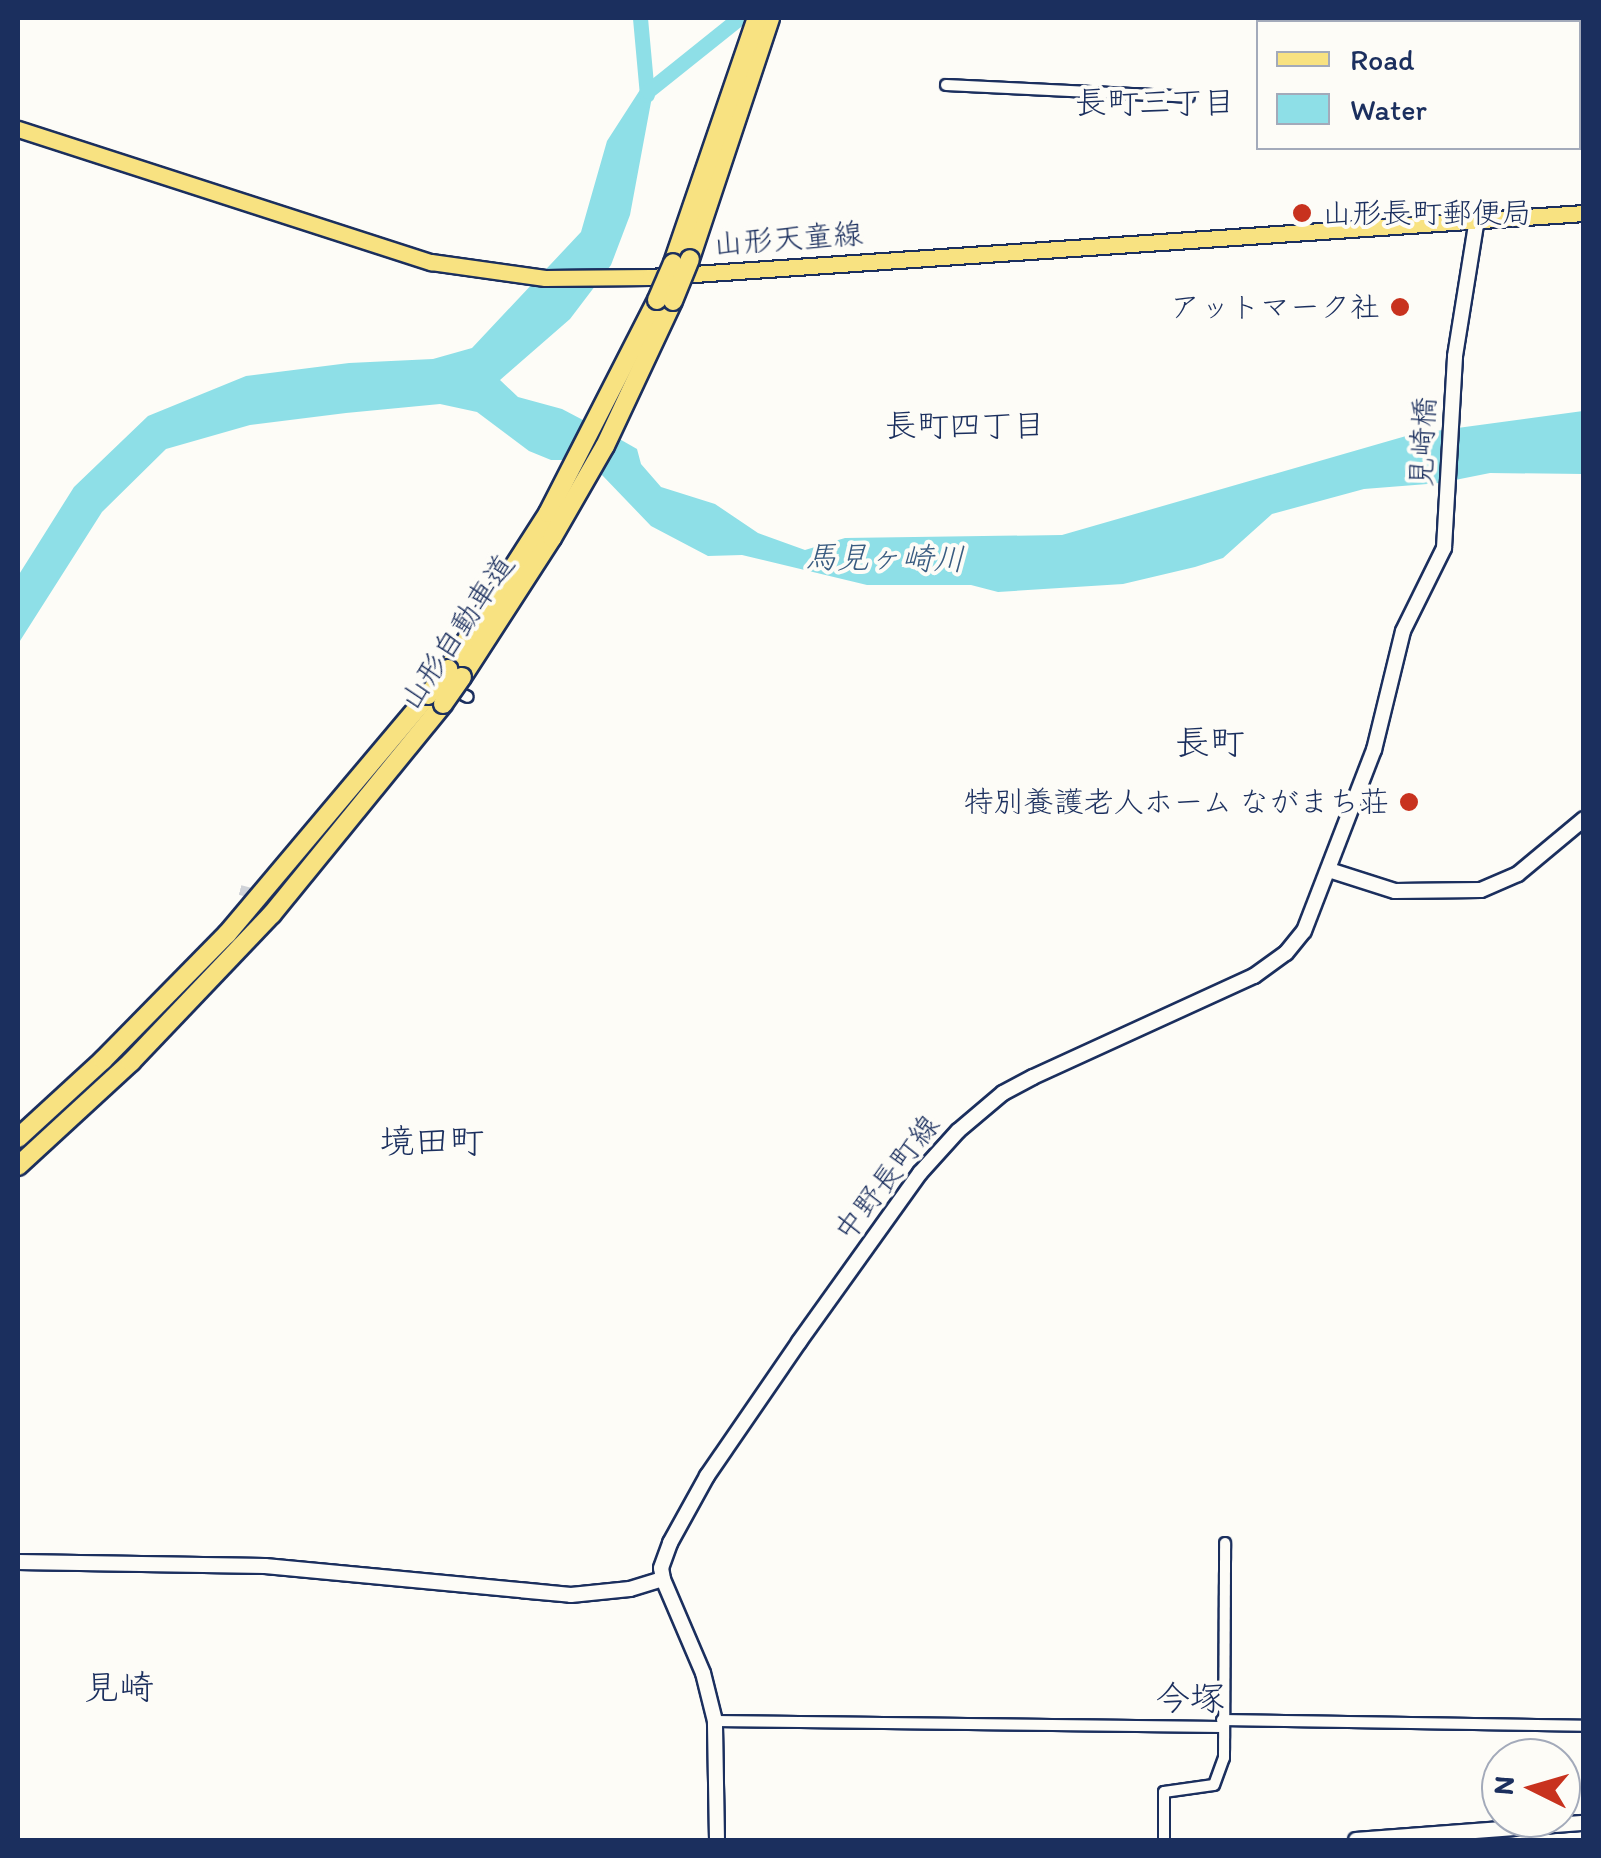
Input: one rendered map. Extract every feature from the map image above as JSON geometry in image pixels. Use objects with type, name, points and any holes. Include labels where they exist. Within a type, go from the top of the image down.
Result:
[{"type":"highway","name":"山形自動車道","points":[[682,261],[757,18]]},
{"type":"highway","name":"山形自動車道","points":[[18,1138],[228,934],[435,700],[461,684],[587,443],[642,353],[682,261],[770,18]]},
{"type":"highway","name":"山形自動車道","points":[[18,1166],[131,1062],[272,914],[435,700]]},
{"type":"main road","name":"山形天童線","points":[[18,129],[352,239],[431,262],[493,273],[610,278],[1584,213]]},
{"type":"main road","name":"見崎橋","points":[[1446,531],[1455,356],[1477,218]]},
{"type":"main road","name":"中野長町線","points":[[663,1579],[670,1543],[707,1476],[883,1223],[940,1150],[1004,1093],[1211,997],[1275,962],[1304,931],[1374,750],[1403,631],[1444,548],[1446,531]]},
{"type":"main road","points":[[1329,870],[1395,891],[1481,890],[1518,874],[1584,819]]},
{"type":"main road","points":[[18,1562],[265,1566],[571,1595],[630,1589],[663,1579],[703,1673],[715,1721],[716,1840]]},
{"type":"main road","points":[[1356,1840],[1454,1837],[1584,1823]]},
{"type":"street","points":[[946,86],[1189,97]]},
{"type":"street","points":[[1164,1840],[1164,1792],[1214,1785],[1224,1758],[1225,1544]]},
{"type":"street","points":[[715,1721],[1584,1726]]},
{"type":"water","name":"馬見ヶ崎川","points":[[647,79],[654,86],[630,215],[611,265],[570,319],[500,380],[518,397],[562,409],[637,449],[641,464],[661,487],[715,504],[758,533],[805,550],[845,538],[1062,535],[1413,434],[1583,411],[1583,474],[1490,473],[1440,483],[1364,489],[1272,514],[1223,558],[1195,567],[1123,584],[998,592],[971,585],[867,585],[742,555],[708,556],[651,526],[602,475],[569,460],[551,460],[529,451],[477,412],[440,404],[346,413],[250,425],[166,449],[102,512],[18,644],[18,576],[74,487],[148,416],[246,376],[349,363],[433,359],[472,348],[581,232],[607,141]]},
{"type":"waterway","points":[[640,18],[647,95]]},
{"type":"waterway","points":[[648,91],[739,18]]},
{"type":"tunnel","points":[[423,670],[441,681]]},
{"type":"tunnel","points":[[240,890],[263,896]]},
{"type":"place","name":"山形長町郵便局","points":[[1302,213]]},
{"type":"place","name":"アットマーク社","points":[[1400,307]]},
{"type":"place","name":"特別養護老人ホーム ながまち荘","points":[[1409,802]]},
{"type":"district","name":"長町三丁目","points":[[1155,102]]},
{"type":"district","name":"長町四丁目","points":[[965,425]]},
{"type":"district","name":"長町","points":[[1210,742]]},
{"type":"district","name":"境田町","points":[[432,1141]]},
{"type":"district","name":"見崎","points":[[119,1687]]},
{"type":"district","name":"今塚","points":[[1190,1698]]}]
